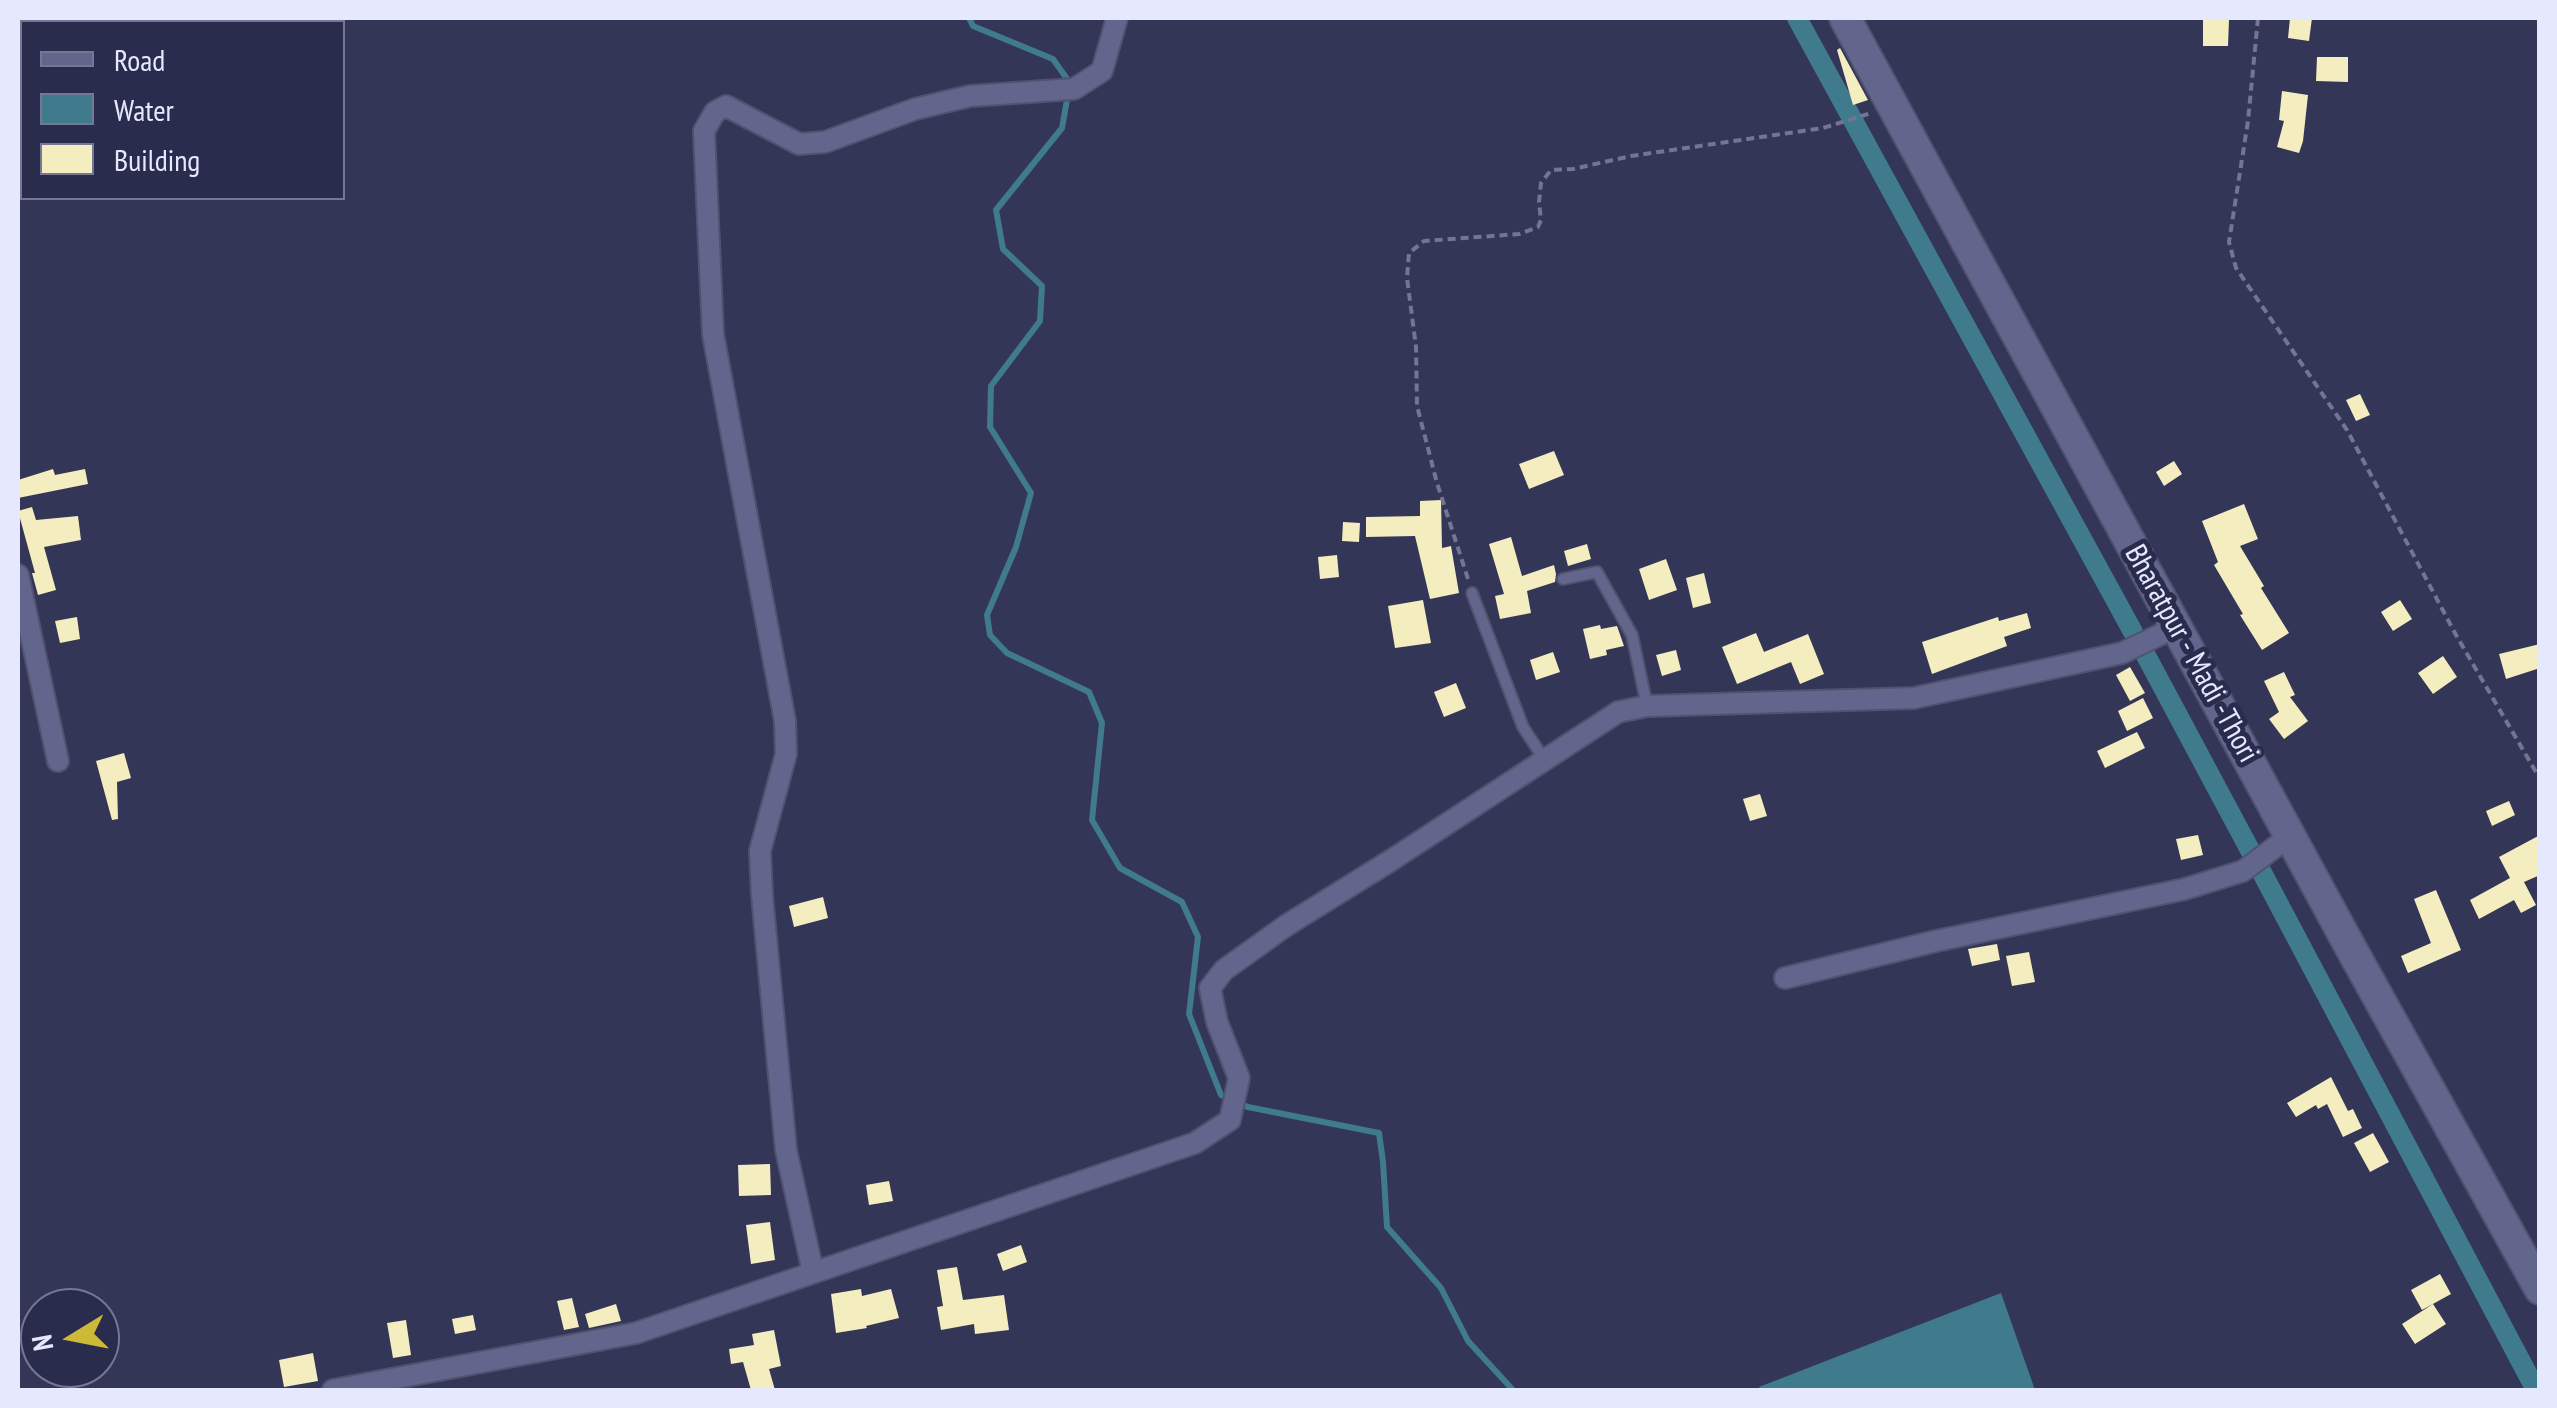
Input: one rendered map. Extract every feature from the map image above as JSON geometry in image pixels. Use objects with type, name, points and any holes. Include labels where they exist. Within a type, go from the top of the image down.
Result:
[{"type":"main road","name":"Bharatpur - Madi -Thori","points":[[1845,18],[2540,1289]]},
{"type":"street","points":[[814,1272],[786,1150],[762,896],[760,851],[786,754],[784,720],[713,334],[704,131],[716,112],[726,106],[799,144],[824,142],[914,109],[970,96],[1074,89],[1102,70],[1118,18]]},
{"type":"street","points":[[18,575],[22,612],[58,761]]},
{"type":"street","points":[[333,1390],[636,1333],[1195,1144],[1230,1120],[1239,1078],[1216,1022],[1210,988],[1224,970],[1287,925],[1618,712],[1647,706],[1914,698],[2122,653],[2176,626]]},
{"type":"street","points":[[1785,978],[1936,941],[2185,889],[2243,871],[2290,836]]},
{"type":"lane","points":[[1563,578],[1597,572],[1632,636],[1647,706]]},
{"type":"lane","points":[[1472,594],[1523,727],[1544,759]]},
{"type":"path","points":[[2258,18],[2248,121],[2229,242],[2236,268],[2348,430],[2456,635],[2540,779]]},
{"type":"path","points":[[1472,594],[1417,406],[1409,252],[1424,241],[1520,234],[1538,227],[1541,184],[1551,170],[1824,128],[1869,114]]},
{"type":"water","points":[[2001,1293],[2035,1390],[1759,1387]]},
{"type":"building","points":[[2290,18],[2312,18],[2309,41],[2288,38]]},
{"type":"building","points":[[2203,19],[2229,20],[2228,46],[2203,46]]},
{"type":"building","points":[[1840,48],[1868,100],[1853,105],[1837,50]]},
{"type":"building","points":[[2317,57],[2348,57],[2348,82],[2316,81]]},
{"type":"building","points":[[2282,91],[2308,95],[2299,153],[2277,147],[2284,121],[2279,120]]},
{"type":"building","points":[[2360,394],[2370,415],[2356,421],[2346,400]]},
{"type":"building","points":[[1554,451],[1564,475],[1529,489],[1519,464]]},
{"type":"building","points":[[2174,461],[2182,474],[2164,486],[2156,472]]},
{"type":"building","points":[[53,469],[55,475],[85,469],[88,484],[18,498],[18,480]]},
{"type":"building","points":[[1441,500],[1442,548],[1451,546],[1459,593],[1430,599],[1415,536],[1366,537],[1366,517],[1420,516],[1420,501]]},
{"type":"building","points":[[2244,504],[2258,539],[2240,546],[2289,633],[2262,650],[2214,565],[2218,562],[2202,521]]},
{"type":"building","points":[[32,507],[36,520],[78,516],[81,540],[44,547],[56,590],[38,595],[18,511]]},
{"type":"building","points":[[1343,522],[1360,523],[1359,542],[1342,541]]},
{"type":"building","points":[[1511,537],[1522,576],[1554,565],[1555,582],[1527,591],[1531,613],[1500,619],[1495,596],[1504,594],[1489,544]]},
{"type":"building","points":[[1587,544],[1591,559],[1568,566],[1564,551]]},
{"type":"building","points":[[1337,555],[1339,577],[1320,579],[1318,557]]},
{"type":"building","points":[[1666,559],[1677,590],[1649,600],[1639,569]]},
{"type":"building","points":[[1704,573],[1711,603],[1693,608],[1686,578]]},
{"type":"building","points":[[1423,600],[1431,643],[1395,648],[1388,606]]},
{"type":"building","points":[[2400,600],[2412,619],[2393,631],[2381,612]]},
{"type":"building","points":[[2027,613],[2031,628],[2004,637],[2007,646],[1932,674],[1922,642],[1998,617],[1999,621]]},
{"type":"building","points":[[77,617],[80,639],[60,643],[55,621]]},
{"type":"building","points":[[1600,625],[1601,629],[1617,626],[1624,646],[1590,659],[1583,629]]},
{"type":"building","points":[[1756,633],[1764,652],[1808,634],[1824,674],[1800,684],[1791,662],[1737,684],[1722,647]]},
{"type":"building","points":[[2540,644],[2540,668],[2506,679],[2499,654]]},
{"type":"building","points":[[1676,650],[1681,670],[1662,676],[1656,655]]},
{"type":"building","points":[[1553,652],[1560,672],[1536,680],[1530,660]]},
{"type":"building","points":[[2443,656],[2457,677],[2433,694],[2418,673]]},
{"type":"building","points":[[2130,667],[2145,693],[2130,701],[2116,675]]},
{"type":"building","points":[[2284,672],[2295,695],[2290,697],[2308,721],[2284,739],[2269,719],[2279,712],[2264,681]]},
{"type":"building","points":[[1456,683],[1466,708],[1444,717],[1434,692]]},
{"type":"building","points":[[2143,698],[2153,718],[2127,731],[2118,711]]},
{"type":"building","points":[[2137,732],[2145,748],[2105,768],[2097,751]]},
{"type":"building","points":[[124,753],[131,778],[117,782],[118,819],[112,820],[96,761]]},
{"type":"building","points":[[1760,794],[1767,816],[1750,821],[1743,799]]},
{"type":"building","points":[[2509,801],[2515,815],[2492,826],[2486,811]]},
{"type":"building","points":[[2198,835],[2203,855],[2181,860],[2176,839]]},
{"type":"building","points":[[2540,835],[2540,875],[2524,882],[2536,905],[2521,913],[2514,900],[2479,919],[2470,900],[2510,878],[2499,857]]},
{"type":"building","points":[[2436,890],[2461,950],[2408,973],[2401,956],[2431,943],[2414,899]]},
{"type":"building","points":[[823,897],[828,918],[794,927],[789,906]]},
{"type":"building","points":[[1997,944],[2000,960],[1972,966],[1968,949]]},
{"type":"building","points":[[2029,952],[2035,982],[2012,986],[2006,956]]},
{"type":"building","points":[[2331,1077],[2348,1111],[2353,1109],[2362,1128],[2343,1137],[2327,1104],[2318,1109],[2316,1105],[2296,1117],[2287,1103]]},
{"type":"building","points":[[2373,1133],[2389,1162],[2370,1172],[2354,1143]]},
{"type":"building","points":[[770,1164],[771,1195],[739,1196],[738,1165]]},
{"type":"building","points":[[889,1181],[893,1201],[869,1205],[866,1185]]},
{"type":"building","points":[[770,1222],[775,1260],[751,1264],[746,1225]]},
{"type":"building","points":[[1021,1245],[1027,1262],[1003,1271],[997,1254]]},
{"type":"building","points":[[957,1267],[963,1300],[1004,1295],[1009,1330],[975,1334],[974,1324],[941,1330],[937,1307],[943,1306],[937,1270]]},
{"type":"building","points":[[2440,1274],[2451,1294],[2422,1310],[2411,1290]]},
{"type":"building","points":[[861,1289],[862,1296],[891,1289],[899,1318],[836,1333],[831,1294]]},
{"type":"building","points":[[572,1298],[579,1327],[564,1330],[557,1301]]},
{"type":"building","points":[[616,1304],[621,1321],[589,1328],[585,1314]]},
{"type":"building","points":[[2433,1304],[2446,1324],[2415,1344],[2402,1324]]},
{"type":"building","points":[[473,1315],[476,1330],[455,1334],[452,1319]]},
{"type":"building","points":[[406,1320],[411,1355],[393,1358],[387,1323]]},
{"type":"building","points":[[774,1330],[781,1366],[769,1369],[775,1390],[751,1390],[743,1362],[731,1364],[729,1349],[754,1345],[752,1334]]},
{"type":"building","points":[[313,1353],[318,1381],[284,1387],[279,1360]]},
{"type":"waterway","points":[[969,18],[973,26],[1053,59],[1070,83],[1062,128],[996,210],[1003,249],[1042,286],[1040,321],[991,386],[990,427],[1031,493],[1016,547],[987,615],[990,635],[1007,653],[1089,692],[1102,723],[1092,820],[1120,868],[1182,902],[1198,937],[1189,1014],[1221,1095],[1248,1107],[1379,1133],[1387,1227],[1441,1288],[1468,1341],[1513,1390]]},
{"type":"waterway","points":[[1797,18],[2133,632]]},
{"type":"waterway","points":[[2143,650],[2251,852]]},
{"type":"waterway","points":[[2259,867],[2536,1390]]}]
